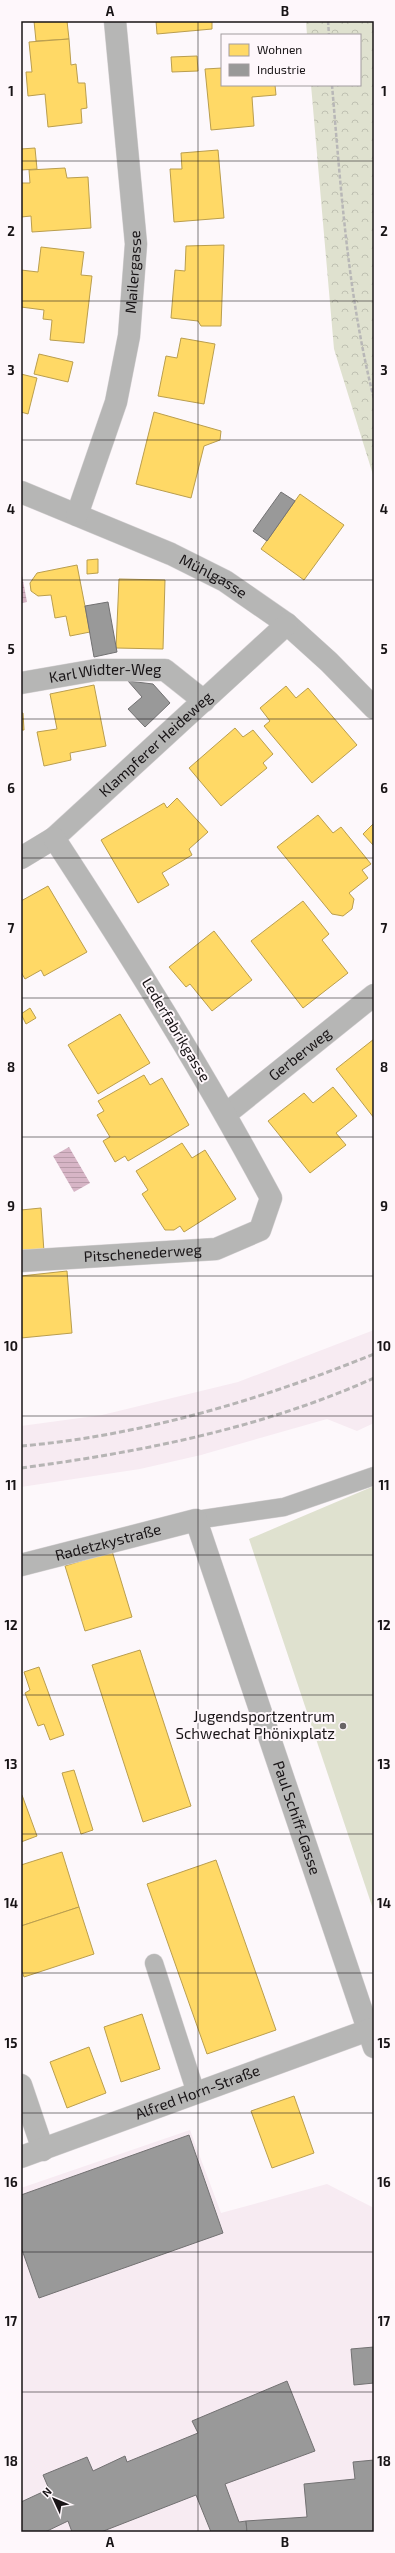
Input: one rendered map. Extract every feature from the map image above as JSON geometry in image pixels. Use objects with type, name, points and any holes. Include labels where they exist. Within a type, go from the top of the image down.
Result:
[{"type":"street","name":"Mailergasse","points":[[77,516],[116,402],[129,336],[136,244],[114,21]]},
{"type":"street","name":"Mühlgasse","points":[[21,492],[199,566],[232,585],[286,624],[329,662],[374,708]]},
{"type":"street","name":"Klampferer Heideweg","points":[[21,858],[54,838],[204,702],[286,624]]},
{"type":"street","name":"Karl Widter-Weg","points":[[21,683],[96,670],[165,670],[204,702]]},
{"type":"street","name":"Lederfabrikgasse","points":[[54,838],[138,965],[226,1114],[271,1198],[260,1230]]},
{"type":"street","name":"Gerberweg","points":[[226,1114],[374,995]]},
{"type":"street","name":"Pitschenederweg","points":[[21,1261],[216,1249],[260,1230]]},
{"type":"street","name":"Radetzkystraße","points":[[21,1565],[196,1520]]},
{"type":"street","name":"Paul Schiff-Gasse","points":[[196,1520],[372,2035]]},
{"type":"street","name":"Alfred Horn-Straße","points":[[21,2157],[196,2093],[372,2035]]},
{"type":"street","points":[[21,2085],[43,2150]]},
{"type":"lane","points":[[196,1520],[284,1507],[374,1476]]},
{"type":"lane","points":[[154,1963],[196,2093]]},
{"type":"path","points":[[328,21],[329,34]]},
{"type":"path","points":[[332,86],[343,221],[365,364],[374,399]]},
{"type":"shaded area","points":[[21,570],[27,602],[21,603]]},
{"type":"shaded area","points":[[69,1147],[90,1183],[74,1192],[53,1156]]},
{"type":"shaded area","points":[[374,1330],[374,1423],[357,1431],[327,1419],[201,1455],[140,1469],[21,1487],[21,1426],[102,1415],[238,1382]]},
{"type":"shaded area","points":[[190,2130],[221,2213],[327,2184],[374,2208],[374,2532],[21,2532],[21,2188]]},
{"type":"green space","points":[[306,21],[374,21],[374,478],[334,349],[311,86],[361,86],[361,34],[307,34]]},
{"type":"green space","name":"Jugendsportzentrum Schwechat Phönixplatz","points":[[374,1486],[374,1912],[249,1539]]},
{"type":"building: Wohnen","points":[[34,21],[67,21],[69,39],[36,41]]},
{"type":"building: Wohnen","points":[[156,21],[212,21],[212,29],[157,34]]},
{"type":"building: Wohnen","points":[[69,39],[71,65],[76,64],[78,83],[85,83],[87,108],[81,109],[82,123],[48,127],[45,94],[28,96],[26,72],[32,72],[29,42]]},
{"type":"building: Wohnen","points":[[197,56],[198,71],[172,72],[171,57]]},
{"type":"building: Wohnen","points":[[221,68],[221,86],[275,86],[276,95],[252,97],[254,126],[211,130],[205,69]]},
{"type":"building: Wohnen","points":[[35,148],[37,169],[21,170],[21,149]]},
{"type":"building: Wohnen","points":[[218,150],[224,218],[174,222],[170,169],[182,169],[181,153]]},
{"type":"building: Wohnen","points":[[65,168],[67,178],[88,177],[91,228],[32,232],[31,216],[21,217],[21,183],[30,183],[29,170]]},
{"type":"building: Wohnen","points":[[224,245],[221,326],[201,326],[198,321],[171,318],[175,270],[185,271],[186,246]]},
{"type":"building: Wohnen","points":[[41,247],[84,252],[81,275],[92,276],[84,343],[50,340],[52,320],[43,319],[44,310],[21,307],[21,270],[38,272]]},
{"type":"building: Wohnen","points":[[181,338],[215,344],[204,404],[158,396],[166,356],[177,358]]},
{"type":"building: Wohnen","points":[[39,354],[73,362],[68,382],[34,374]]},
{"type":"building: Wohnen","points":[[21,374],[37,378],[28,414],[21,412]]},
{"type":"building: Wohnen","points":[[154,412],[221,431],[220,440],[204,446],[191,498],[136,484]]},
{"type":"building: Wohnen","points":[[300,494],[344,525],[304,580],[261,549]]},
{"type":"building: Wohnen","points":[[98,559],[98,573],[87,574],[87,560]]},
{"type":"building: Wohnen","points":[[77,565],[90,632],[70,636],[66,616],[55,618],[51,595],[38,596],[31,591],[30,583],[37,573]]},
{"type":"building: Wohnen","points":[[119,579],[165,580],[163,649],[116,648]]},
{"type":"building: Wohnen","points":[[94,685],[106,746],[70,753],[71,760],[44,766],[37,732],[57,729],[50,694]]},
{"type":"building: Wohnen","points":[[286,686],[296,698],[308,688],[357,745],[312,783],[264,726],[270,721],[260,708]]},
{"type":"building: Wohnen","points":[[21,713],[23,713],[24,730],[21,730]]},
{"type":"building: Wohnen","points":[[235,728],[243,737],[253,730],[273,754],[263,763],[267,768],[221,806],[189,768]]},
{"type":"building: Wohnen","points":[[177,798],[208,832],[189,849],[192,855],[162,873],[169,885],[138,903],[101,840],[164,803],[167,808]]},
{"type":"building: Wohnen","points":[[318,815],[333,833],[341,827],[371,864],[362,870],[368,878],[349,893],[354,899],[352,909],[343,916],[332,914],[277,847]]},
{"type":"building: Wohnen","points":[[374,823],[374,846],[363,834]]},
{"type":"building: Wohnen","points":[[48,886],[87,952],[44,976],[41,970],[25,979],[21,972],[21,901]]},
{"type":"building: Wohnen","points":[[303,901],[329,934],[322,940],[348,973],[303,1008],[251,941]]},
{"type":"building: Wohnen","points":[[214,931],[252,980],[212,1011],[190,984],[186,987],[169,967]]},
{"type":"building: Wohnen","points":[[30,1008],[36,1018],[26,1024],[21,1014]]},
{"type":"building: Wohnen","points":[[120,1014],[150,1063],[98,1094],[68,1045]]},
{"type":"building: Wohnen","points":[[374,1039],[374,1118],[336,1069]]},
{"type":"building: Wohnen","points":[[144,1075],[150,1085],[162,1078],[189,1125],[128,1161],[125,1156],[115,1162],[103,1141],[110,1137],[97,1115],[104,1111],[98,1101]]},
{"type":"building: Wohnen","points":[[333,1087],[357,1116],[336,1133],[346,1145],[310,1173],[268,1121],[304,1093],[313,1103]]},
{"type":"building: Wohnen","points":[[182,1143],[192,1158],[205,1150],[236,1199],[184,1232],[180,1226],[174,1230],[165,1230],[142,1194],[148,1190],[136,1171]]},
{"type":"building: Wohnen","points":[[41,1208],[44,1252],[21,1254],[21,1210]]},
{"type":"building: Wohnen","points":[[67,1271],[72,1333],[21,1338],[21,1276]]},
{"type":"building: Wohnen","points":[[112,1551],[132,1617],[85,1631],[65,1566]]},
{"type":"building: Wohnen","points":[[140,1650],[191,1806],[143,1822],[92,1665]]},
{"type":"building: Wohnen","points":[[39,1667],[64,1735],[50,1740],[44,1724],[38,1726],[25,1693],[30,1690],[24,1672]]},
{"type":"building: Wohnen","points":[[74,1770],[93,1830],[81,1834],[62,1773]]},
{"type":"building: Wohnen","points":[[22,1795],[37,1836],[21,1842],[21,1796]]},
{"type":"building: Wohnen","points":[[62,1852],[79,1907],[21,1926],[21,1865]]},
{"type":"building: Wohnen","points":[[216,1860],[276,2030],[207,2054],[147,1884]]},
{"type":"building: Wohnen","points":[[79,1907],[94,1954],[24,1977],[21,1968],[21,1926]]},
{"type":"building: Wohnen","points":[[142,2014],[160,2069],[121,2082],[104,2027]]},
{"type":"building: Wohnen","points":[[89,2047],[106,2093],[67,2108],[50,2062]]},
{"type":"building: Wohnen","points":[[294,2096],[314,2153],[272,2168],[251,2111]]},
{"type":"building: Industrie","points":[[281,492],[295,501],[267,541],[253,531]]},
{"type":"building: Industrie","points":[[108,602],[117,652],[94,657],[85,606]]},
{"type":"building: Industrie","points":[[128,681],[153,684],[170,703],[145,727],[128,709],[142,697]]},
{"type":"building: Industrie","points":[[189,2135],[223,2233],[39,2298],[21,2247],[21,2195]]},
{"type":"building: Industrie","points":[[374,2347],[374,2383],[354,2385],[351,2349]]},
{"type":"building: Industrie","points":[[287,2381],[315,2451],[225,2484],[239,2522],[246,2521],[247,2532],[211,2532],[196,2495],[101,2532],[72,2532],[68,2521],[45,2532],[21,2532],[21,2502],[49,2489],[43,2475],[87,2457],[93,2471],[125,2456],[127,2462],[198,2433],[192,2421]]},
{"type":"building: Industrie","points":[[374,2460],[374,2532],[247,2532],[246,2521],[307,2517],[304,2484],[355,2479],[353,2462]]},
{"type":"railway","points":[[21,1446],[111,1434],[201,1413],[289,1386],[374,1354]]},
{"type":"railway","points":[[21,1468],[66,1462],[156,1446],[201,1436],[289,1411],[332,1396],[374,1378]]},
{"type":"place","name":"Jugendsportzentrum Schwechat Phönixplatz","points":[[343,1726]]}]
